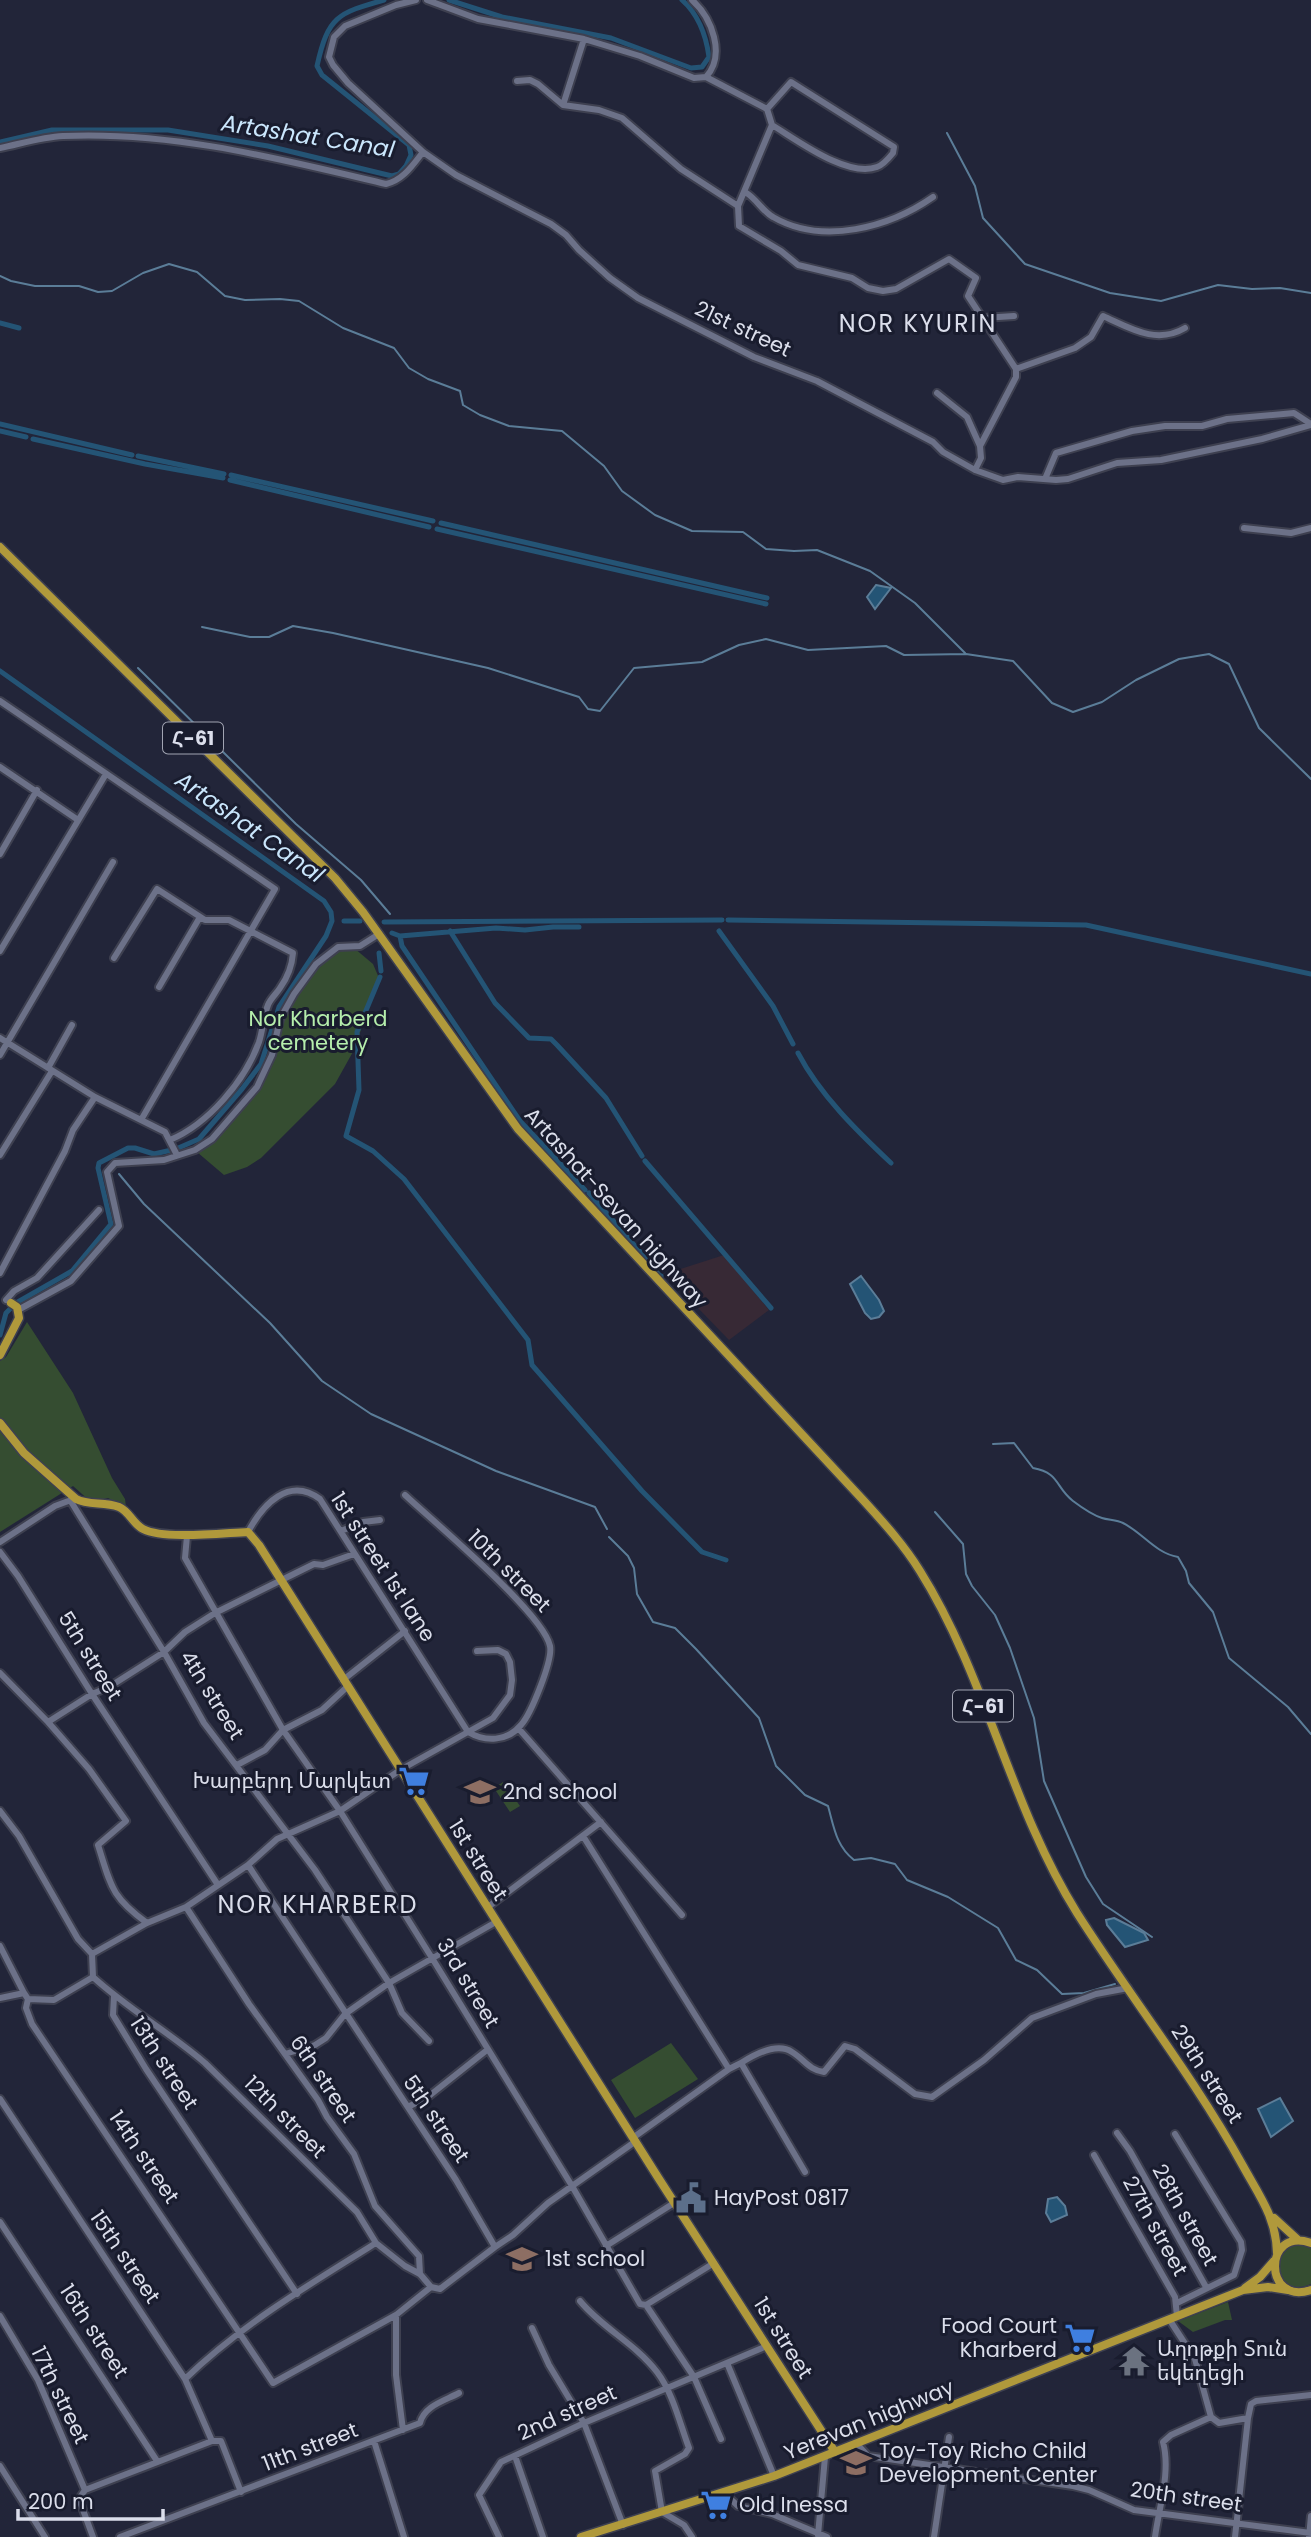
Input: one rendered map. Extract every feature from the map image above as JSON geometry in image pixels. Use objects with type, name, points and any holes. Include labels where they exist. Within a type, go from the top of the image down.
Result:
[{"type":"main road","name":"Artashat-Sevan highway","points":[[0,547],[335,878],[379,934],[518,1129],[864,1501],[912,1559],[930,1587],[953,1633],[1027,1818],[1045,1856],[1077,1912],[1108,1958]]},
{"type":"main road","points":[[0,1355],[19,1318],[10,1304]]},
{"type":"main road","points":[[0,1423],[24,1453],[73,1499],[84,1503],[108,1503],[122,1508],[143,1529],[187,1536],[248,1532]]},
{"type":"main road","name":"1st street","points":[[248,1532],[259,1545],[674,2203],[835,2452]]},
{"type":"main road","name":"29th street","points":[[1108,1958],[1202,2096],[1269,2214],[1276,2230],[1276,2276],[1292,2291]]},
{"type":"main road","name":"29th street","points":[[1269,2214],[1298,2241]]},
{"type":"main road","points":[[1298,2241],[1311,2243]]},
{"type":"main road","name":"Yerevan highway","points":[[1243,2290],[1260,2277],[1284,2246],[1298,2241]]},
{"type":"main road","name":"Yerevan highway","points":[[581,2537],[774,2476],[1243,2290],[1268,2287],[1292,2291],[1311,2290]]},
{"type":"main road","points":[[1292,2291],[1311,2300]]},
{"type":"street","name":"21st street","points":[[416,0],[396,5],[345,26],[334,37],[329,57],[348,83],[423,152],[456,175],[551,224],[610,278],[638,298],[754,357],[817,381],[933,442],[943,452],[975,470],[1003,480],[1018,477],[1068,479],[1117,463],[1161,460],[1262,439],[1311,424]]},
{"type":"street","points":[[427,0],[478,19],[584,39],[640,56],[694,78],[706,77],[767,109],[772,125],[738,206],[739,226],[781,251],[798,265],[852,278],[869,288],[896,289],[949,259],[976,278],[968,296],[1016,369],[1014,386],[980,446]]},
{"type":"street","points":[[692,0],[710,26],[716,48],[716,60],[706,77]]},
{"type":"street","points":[[563,105],[584,39]]},
{"type":"street","points":[[517,81],[530,80],[538,84],[563,105],[599,110],[622,118],[681,169],[738,206]]},
{"type":"street","points":[[767,109],[791,82],[894,147],[893,153],[878,167],[855,168],[841,164],[772,125]]},
{"type":"street","points":[[0,148],[61,136],[198,143],[254,152],[386,184],[395,182],[404,175],[423,152]]},
{"type":"street","points":[[745,192],[755,198],[772,217],[782,221],[803,228],[852,232],[914,210],[933,197]]},
{"type":"street","points":[[983,317],[1014,316]]},
{"type":"street","points":[[1016,369],[1075,348],[1091,337],[1103,316],[1145,334],[1159,337],[1175,334],[1185,328]]},
{"type":"street","points":[[937,393],[967,417],[980,446],[981,458],[975,470]]},
{"type":"street","points":[[1045,479],[1056,453],[1132,431],[1165,426],[1202,426],[1227,419],[1294,413],[1311,424]]},
{"type":"street","points":[[1244,528],[1290,533],[1311,528]]},
{"type":"street","points":[[0,701],[275,889],[141,1120]]},
{"type":"street","points":[[0,767],[78,820]]},
{"type":"street","points":[[0,951],[106,774]]},
{"type":"street","points":[[0,854],[37,790]]},
{"type":"street","points":[[0,1055],[113,862]]},
{"type":"street","points":[[114,958],[157,889],[205,920],[229,920],[293,953],[292,966],[268,1004],[259,1042],[251,1060],[206,1118],[192,1130],[170,1140]]},
{"type":"street","points":[[159,987],[200,917]]},
{"type":"street","points":[[10,1304],[71,1281],[119,1226],[107,1172],[115,1163],[164,1160],[195,1150],[212,1139],[257,1087],[272,1055],[280,1019],[316,964],[338,947],[360,946],[379,934]]},
{"type":"street","points":[[0,1155],[72,1025]]},
{"type":"street","points":[[0,1038],[95,1097],[165,1132],[177,1155]]},
{"type":"street","points":[[0,1273],[65,1152],[73,1130],[95,1097]]},
{"type":"street","points":[[10,1304],[14,1291],[37,1278],[99,1209]]},
{"type":"street","name":"1st street 1st lane","points":[[248,1532],[256,1517],[270,1502],[293,1489],[308,1490],[320,1499],[468,1732]]},
{"type":"street","name":"10th street","points":[[405,1496],[502,1584],[545,1635],[551,1647],[550,1658],[528,1717],[519,1729]]},
{"type":"street","points":[[0,1542],[55,1506],[73,1499]]},
{"type":"street","name":"4th street","points":[[73,1499],[204,1723],[315,1870],[389,1983],[402,2012],[429,2041]]},
{"type":"street","points":[[341,1531],[363,1522],[380,1520]]},
{"type":"street","name":"3rd street","points":[[187,1536],[185,1558],[283,1730],[340,1811],[432,1958],[572,2186],[640,2304],[646,2305],[694,2377],[721,2439]]},
{"type":"street","name":"5th street","points":[[0,1552],[218,1885]]},
{"type":"street","points":[[48,1721],[164,1652],[185,1632],[215,1613],[314,1564],[323,1565],[354,1554]]},
{"type":"street","points":[[237,1765],[265,1750],[283,1730],[322,1710],[345,1683],[405,1631]]},
{"type":"street","points":[[92,1954],[146,1923],[186,1907],[248,1865],[277,1839],[340,1811],[400,1770],[493,1718],[510,1695],[510,1662],[506,1654],[498,1650],[477,1651]]},
{"type":"street","points":[[0,1673],[48,1721],[89,1769],[125,1821],[98,1845],[117,1898],[123,1906],[146,1923]]},
{"type":"street","points":[[468,1732],[489,1741],[519,1729],[682,1915]]},
{"type":"street","points":[[0,1811],[19,1836],[78,1939],[92,1954],[93,1977],[54,2000],[26,1996],[0,1998]]},
{"type":"street","points":[[488,1907],[601,1822]]},
{"type":"street","points":[[583,1836],[729,2069]]},
{"type":"street","name":"5th street","points":[[248,1865],[456,2180],[495,2247]]},
{"type":"street","name":"6th street","points":[[186,1907],[249,2004],[354,2154],[375,2206],[419,2256],[420,2274]]},
{"type":"street","points":[[285,2054],[315,2045],[326,2038],[345,2014],[389,1983],[496,1922]]},
{"type":"street","name":"14th street","points":[[0,1946],[26,1996],[26,2008],[32,2024],[273,2383],[396,2315]]},
{"type":"street","name":"13th street","points":[[93,1977],[114,1996],[113,2015],[298,2294]]},
{"type":"street","points":[[420,2274],[431,2287],[440,2289],[729,2069],[775,2048],[793,2052],[815,2071],[824,2072],[845,2046],[855,2049],[915,2094],[932,2098],[984,2060],[1032,2018],[1096,1994],[1128,1988]]},
{"type":"street","name":"12th street","points":[[114,1996],[186,2046],[205,2063],[357,2212],[376,2243],[420,2274]]},
{"type":"street","points":[[408,2107],[429,2096],[487,2050]]},
{"type":"street","points":[[741,2063],[805,2172]]},
{"type":"street","name":"15th street","points":[[0,2099],[185,2379],[212,2441],[221,2441],[240,2493]]},
{"type":"street","name":"28th street","points":[[1116,2133],[1129,2151],[1206,2287],[1177,2303]]},
{"type":"street","points":[[1175,2134],[1241,2242],[1242,2250],[1234,2275],[1206,2287]]},
{"type":"street","name":"27th street","points":[[1094,2155],[1177,2303],[1173,2317]]},
{"type":"street","points":[[606,2246],[674,2203]]},
{"type":"street","name":"16th street","points":[[0,2222],[157,2461]]},
{"type":"street","points":[[185,2379],[238,2333],[376,2243]]},
{"type":"street","points":[[646,2305],[714,2263]]},
{"type":"street","points":[[403,2430],[396,2375],[396,2315],[431,2287]]},
{"type":"street","points":[[580,2301],[590,2313],[647,2360],[666,2388],[689,2448],[685,2454],[655,2471],[663,2512],[684,2525],[691,2537]]},
{"type":"street","name":"17th street","points":[[0,2316],[38,2380],[85,2490]]},
{"type":"street","points":[[1173,2317],[1195,2359],[1211,2417],[1219,2423],[1248,2418]]},
{"type":"street","points":[[532,2328],[549,2365],[584,2423],[623,2525]]},
{"type":"street","name":"2nd street","points":[[499,2537],[479,2495],[491,2473],[501,2462],[584,2423],[767,2346]]},
{"type":"street","points":[[727,2363],[774,2476]]},
{"type":"street","name":"11th street","points":[[120,2537],[420,2423],[427,2409],[459,2393]]},
{"type":"street","points":[[1235,2537],[1251,2404],[1256,2401],[1311,2395]]},
{"type":"street","points":[[1155,2537],[1166,2465],[1163,2442],[1171,2435],[1211,2417]]},
{"type":"street","points":[[934,2537],[949,2437]]},
{"type":"street","points":[[93,2537],[79,2499],[85,2490],[212,2441]]},
{"type":"street","points":[[374,2441],[404,2537]]},
{"type":"street","name":"20th street","points":[[857,2445],[868,2456],[1073,2486],[1121,2506],[1310,2534]]},
{"type":"street","points":[[515,2456],[543,2537]]},
{"type":"street","points":[[817,2535],[825,2456]]},
{"type":"street","points":[[0,2466],[45,2537]]},
{"type":"street","points":[[723,2492],[738,2506],[772,2514],[827,2537]]},
{"type":"street","points":[[1310,2534],[1311,2516]]},
{"type":"shaded area","points":[[724,1255],[769,1310],[729,1340],[665,1274]]},
{"type":"green space","name":"Nor Kharberd cemetery","points":[[354,948],[373,964],[379,978],[354,1050],[335,1084],[261,1158],[247,1167],[224,1175],[197,1152],[251,1095],[273,1057],[279,1019],[309,975],[335,949]]},
{"type":"green space","points":[[27,1322],[73,1393],[112,1478],[125,1499],[126,1507],[108,1498],[91,1502],[73,1486],[0,1532],[0,1361],[6,1357]]},
{"type":"green space","points":[[503,1782],[520,1806],[510,1812],[494,1788]]},
{"type":"green space","points":[[671,2043],[698,2079],[635,2118],[611,2080]]},
{"type":"green space","points":[[1295,2244],[1311,2247],[1311,2284],[1300,2287],[1285,2281],[1280,2275],[1279,2267],[1286,2251]]},
{"type":"green space","points":[[1228,2302],[1232,2320],[1193,2332],[1178,2321]]},
{"type":"water","points":[[876,585],[891,588],[875,609],[867,597]]},
{"type":"water","points":[[861,1276],[884,1311],[879,1317],[871,1319],[865,1313],[850,1284]]},
{"type":"water","points":[[1114,1918],[1144,1933],[1148,1940],[1125,1947],[1107,1925],[1106,1920]]},
{"type":"water","points":[[1280,2098],[1293,2121],[1271,2137],[1258,2109]]},
{"type":"water","points":[[1057,2197],[1065,2206],[1067,2215],[1051,2222],[1046,2213],[1048,2199]]},
{"type":"waterway","name":"Artashat Canal","points":[[0,142],[52,130],[168,130],[268,146],[392,176],[399,174],[411,155],[409,145],[322,75],[317,66],[326,36],[337,19],[345,13],[384,0]]},
{"type":"waterway","name":"Artashat Canal","points":[[449,0],[502,17],[611,38],[691,68],[702,67],[709,57],[704,33],[693,12],[682,0]]},
{"type":"waterway","points":[[947,133],[975,186],[983,218],[1025,264],[1110,293],[1161,301],[1218,285],[1252,289],[1280,288],[1311,293]]},
{"type":"waterway","points":[[0,276],[35,286],[79,286],[98,292],[112,291],[143,273],[169,264],[197,272],[225,296],[245,300],[299,301],[343,328],[394,348],[409,368],[428,379],[460,391],[463,405],[480,415],[509,426],[562,431],[604,466],[622,491],[655,515],[692,531],[743,532],[766,549],[817,550],[870,571],[915,603],[965,653]]},
{"type":"waterway","points":[[0,323],[19,328]]},
{"type":"waterway","points":[[0,424],[132,455]]},
{"type":"waterway","points":[[0,431],[26,437]]},
{"type":"waterway","points":[[33,439],[223,478]]},
{"type":"waterway","points":[[138,456],[224,474]]},
{"type":"waterway","points":[[231,475],[433,521]]},
{"type":"waterway","points":[[230,480],[429,527]]},
{"type":"waterway","points":[[441,523],[767,598]]},
{"type":"waterway","points":[[437,529],[766,604]]},
{"type":"waterway","points":[[202,627],[250,637],[269,637],[293,626],[333,633],[488,668],[579,697],[588,709],[600,711],[634,668],[702,662],[739,645],[766,639],[808,650],[886,646],[904,655],[966,654],[1013,661],[1052,703],[1073,712],[1102,702],[1136,680],[1179,659],[1209,654],[1229,664],[1259,728],[1311,779]]},
{"type":"waterway","points":[[138,668],[296,824],[361,880],[390,914]]},
{"type":"waterway","name":"Artashat Canal","points":[[0,671],[324,901],[331,912],[332,921],[326,936],[279,1007],[261,1064],[242,1089],[199,1139],[176,1149],[154,1154],[128,1148],[99,1163],[111,1224],[72,1271],[16,1303],[6,1313],[0,1335]]},
{"type":"waterway","points":[[384,922],[722,920]]},
{"type":"waterway","points":[[728,920],[1086,925],[1311,974]]},
{"type":"waterway","points":[[344,921],[360,921]]},
{"type":"waterway","points":[[392,933],[400,936],[496,928],[525,930],[579,927]]},
{"type":"waterway","points":[[450,931],[495,1003],[529,1038],[551,1039],[557,1045],[606,1098],[642,1156]]},
{"type":"waterway","points":[[719,931],[773,1006],[793,1044]]},
{"type":"waterway","points":[[400,936],[402,946],[520,1121],[585,1190]]},
{"type":"waterway","points":[[379,953],[381,971]]},
{"type":"waterway","points":[[380,977],[357,1032],[359,1090],[346,1136],[373,1151],[404,1179],[528,1340],[532,1365],[642,1491],[702,1552],[726,1560]]},
{"type":"waterway","points":[[798,1053],[828,1098],[891,1163]]},
{"type":"waterway","points":[[645,1161],[771,1308]]},
{"type":"waterway","points":[[119,1174],[144,1204],[270,1323],[322,1381],[371,1414],[496,1471],[595,1507],[607,1529]]},
{"type":"waterway","points":[[589,1193],[661,1276]]},
{"type":"waterway","points":[[993,1444],[1014,1443],[1033,1468],[1053,1477],[1067,1496],[1079,1506],[1098,1517],[1123,1523],[1156,1547],[1178,1557],[1189,1583],[1213,1612],[1229,1658],[1288,1707],[1311,1734]]},
{"type":"waterway","points":[[935,1512],[963,1544],[966,1574],[995,1615],[1010,1648],[1034,1718],[1044,1781],[1086,1877],[1103,1904],[1152,1937]]},
{"type":"waterway","points":[[609,1537],[628,1556],[634,1568],[637,1594],[653,1622],[675,1628],[759,1718],[776,1766],[805,1795],[828,1806],[839,1842],[848,1855],[854,1860],[871,1858],[895,1864],[907,1880],[948,1897],[998,1928],[1016,1960],[1037,1970],[1062,1994],[1084,1993],[1115,1984]]},
{"type":"place","name":"Խարբերդ Մարկետ","points":[[414,1781]]},
{"type":"place","name":"2nd school","points":[[480,1792]]},
{"type":"place","name":"HayPost 0817","points":[[691,2198]]},
{"type":"place","name":"1st school","points":[[522,2259]]},
{"type":"place","name":"Food Court Kharberd","points":[[1080,2338]]},
{"type":"place","name":"Աղոթքի Տուն եկեղեցի","points":[[1134,2361]]},
{"type":"place","name":"Toy-Toy Richo Child Development Center","points":[[856,2463]]},
{"type":"place","name":"Old Inessa","points":[[716,2505]]},
{"type":"district","name":"NOR KYURIN","points":[[918,324]]},
{"type":"district","name":"NOR KHARBERD","points":[[318,1905]]}]
